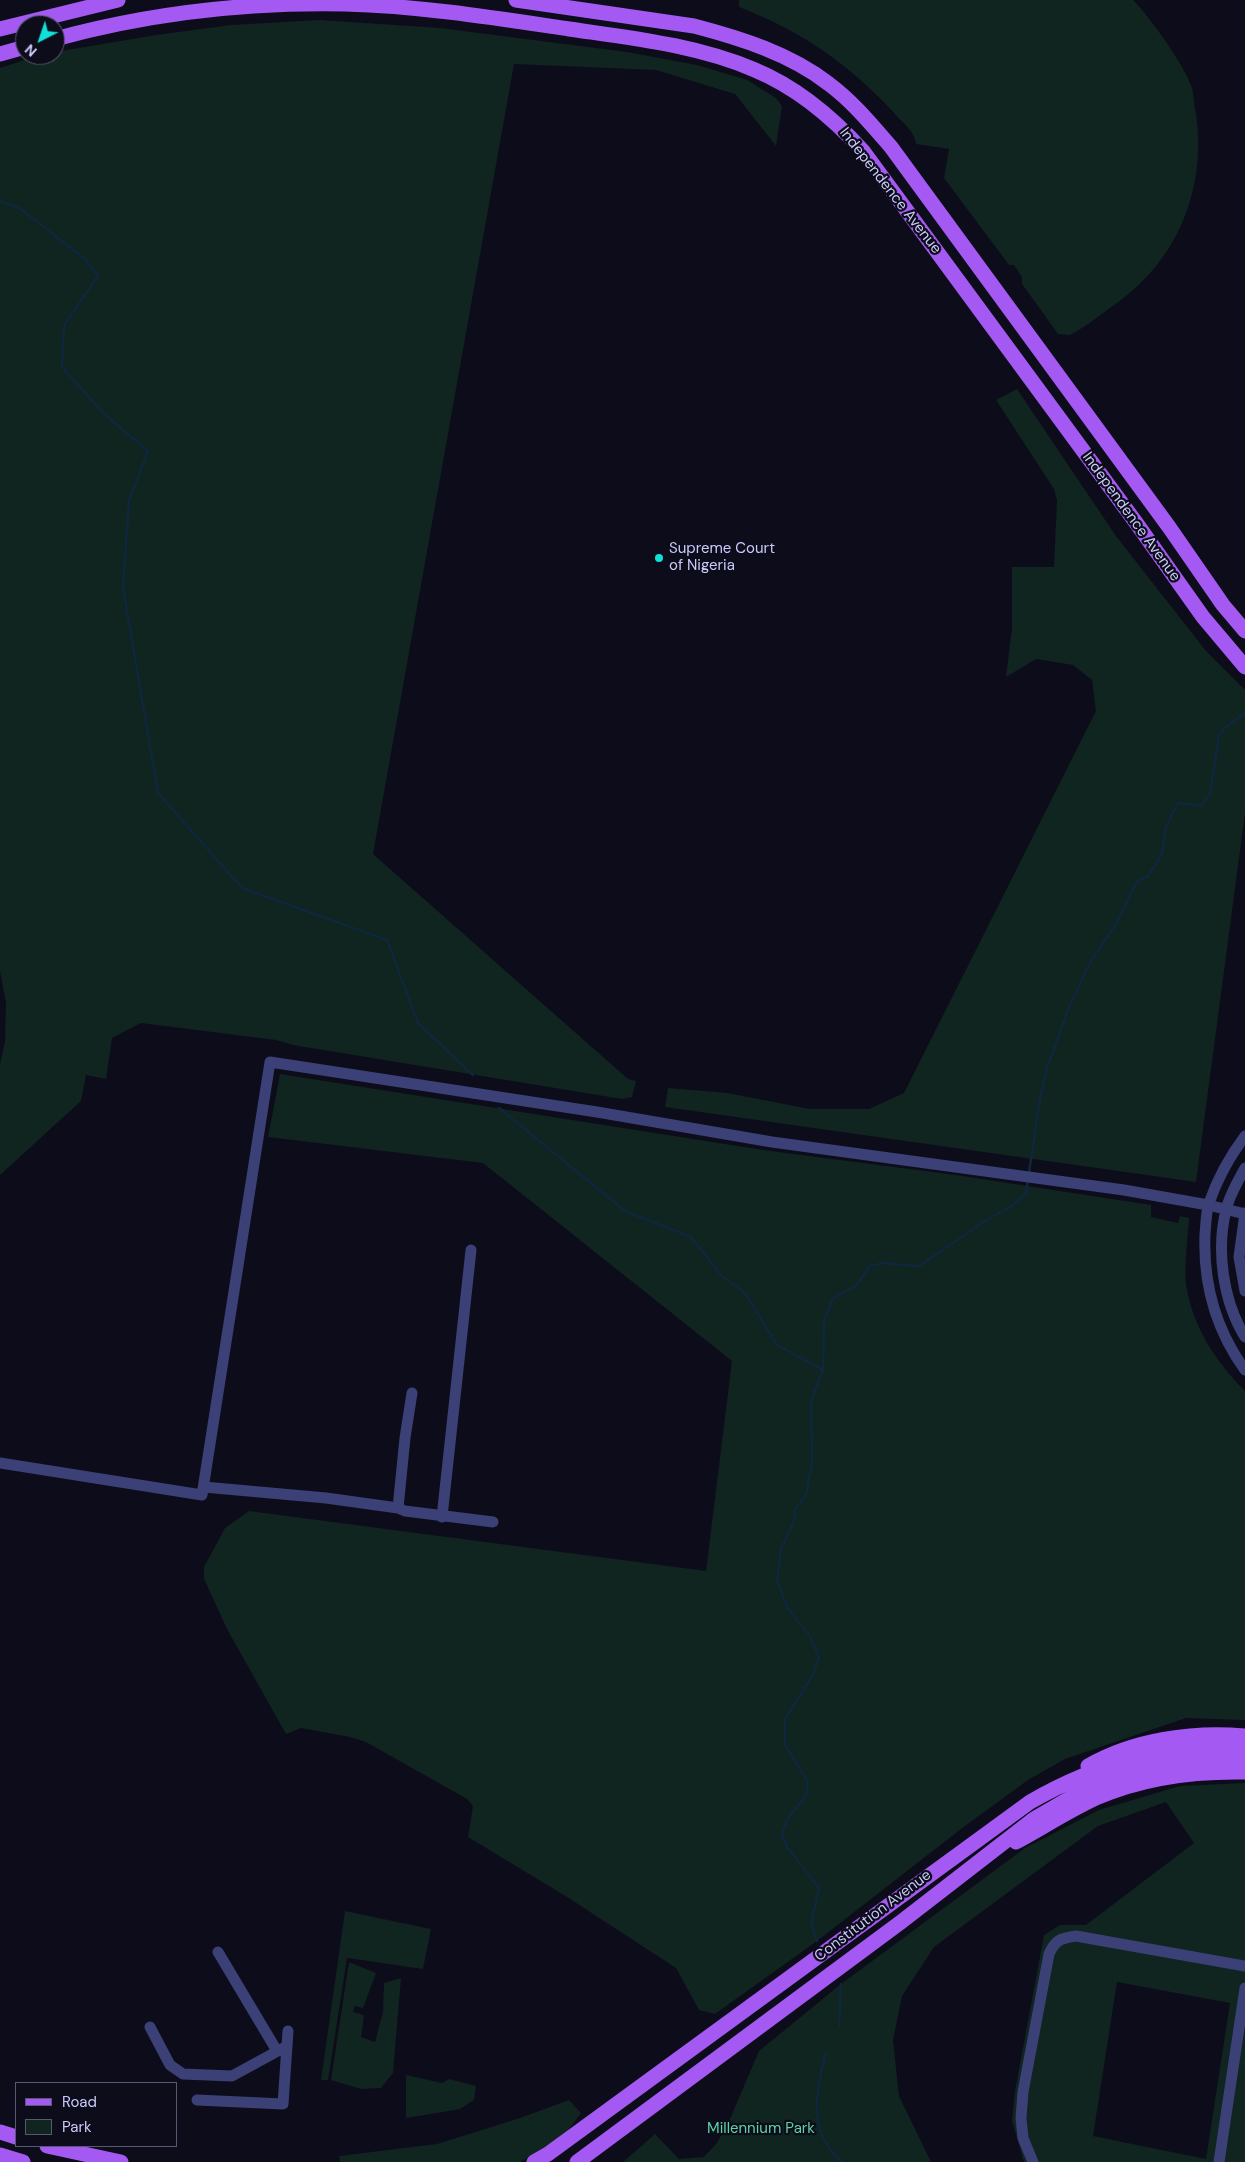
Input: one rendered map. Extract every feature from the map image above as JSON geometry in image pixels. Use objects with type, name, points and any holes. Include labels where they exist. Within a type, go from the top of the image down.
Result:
[{"type":"main road","points":[[0,29],[118,0]]},
{"type":"main road","name":"Independence Avenue","points":[[516,0],[694,26],[718,32],[750,43],[785,59],[831,85],[860,112],[891,147],[1169,527],[1223,605],[1245,631]]},
{"type":"main road","name":"Independence Avenue","points":[[65,36],[195,5],[345,4],[407,8],[487,17],[696,50],[757,71],[800,95],[839,125],[889,184],[1138,524],[1203,617],[1245,667]]},
{"type":"main road","points":[[0,54],[15,50]]},
{"type":"main road","points":[[1060,1785],[1110,1754],[1149,1743],[1206,1736],[1245,1736]]},
{"type":"main road","name":"Constitution Avenue","points":[[534,2162],[548,2154],[1030,1802],[1060,1785],[1140,1756],[1189,1748],[1245,1748]]},
{"type":"main road","name":"Constitution Avenue","points":[[578,2162],[901,1922],[1034,1819],[1098,1784],[1154,1768],[1214,1760],[1245,1761]]},
{"type":"main road","points":[[984,1856],[1014,1843],[1096,1798],[1143,1782],[1202,1772],[1245,1772]]},
{"type":"main road","points":[[0,2132],[15,2137]]},
{"type":"main road","points":[[52,2147],[121,2162]]},
{"type":"main road","points":[[0,2155],[23,2162]]},
{"type":"street","points":[[0,1463],[202,1495],[270,1062],[597,1112],[712,1133],[1105,1188],[1226,1209],[1245,1214],[1239,1257],[1245,1291]]},
{"type":"street","points":[[1245,1136],[1235,1150],[1208,1205],[1204,1255],[1208,1286],[1224,1338],[1245,1370]]},
{"type":"street","points":[[1245,1168],[1226,1209],[1222,1254],[1225,1282],[1232,1307],[1245,1337]]},
{"type":"street","points":[[442,1516],[471,1250]]},
{"type":"street","points":[[398,1508],[405,1438],[412,1393]]},
{"type":"street","points":[[204,1487],[326,1498],[398,1508],[405,1511],[493,1522]]},
{"type":"street","points":[[1033,2162],[1023,2138],[1020,2118],[1047,1964],[1053,1944],[1061,1938],[1076,1936],[1245,1966]]},
{"type":"street","points":[[218,1952],[282,2049]]},
{"type":"street","points":[[1219,2162],[1245,1988]]},
{"type":"street","points":[[150,2027],[170,2064],[183,2074],[232,2076],[282,2049]]},
{"type":"street","points":[[197,2100],[283,2104],[282,2049],[288,2031]]},
{"type":"green space","points":[[739,0],[1133,0],[1175,55],[1188,79],[1193,94],[1198,142],[1197,169],[1192,196],[1183,222],[1171,245],[1155,268],[1136,288],[1085,326],[1069,335],[1058,334],[1022,284],[1022,277],[1014,265],[1009,265],[944,178],[949,149],[916,144],[905,124],[878,96],[842,65],[824,51],[784,27],[739,7]]},
{"type":"green space","points":[[319,20],[440,28],[627,52],[697,65],[747,80],[776,98],[782,106],[776,146],[735,94],[656,70],[514,64],[373,854],[628,1079],[636,1081],[632,1097],[622,1099],[293,1045],[276,1040],[141,1023],[112,1038],[106,1079],[86,1075],[81,1101],[0,1175],[0,1064],[5,1042],[6,1003],[0,971],[0,68],[15,63],[15,65],[65,65],[65,50],[231,25]]},
{"type":"green space","points":[[1017,389],[1116,536],[1206,651],[1245,690],[1245,813],[1196,1182],[665,1107],[668,1088],[727,1093],[810,1109],[869,1109],[904,1093],[1096,711],[1092,680],[1073,665],[1036,659],[1006,677],[1012,628],[1012,567],[1054,567],[1057,500],[1054,489],[996,400]]},
{"type":"green space","points":[[280,1074],[763,1150],[956,1175],[1151,1205],[1151,1217],[1178,1223],[1180,1216],[1189,1218],[1186,1284],[1189,1299],[1207,1342],[1224,1368],[1245,1391],[1245,1720],[1186,1718],[1065,1759],[1028,1780],[961,1829],[817,1941],[715,2014],[699,2010],[676,1968],[567,1897],[468,1837],[473,1806],[467,1799],[366,1742],[350,1737],[301,1728],[286,1734],[227,1629],[204,1579],[204,1567],[225,1528],[249,1511],[706,1571],[732,1361],[483,1163],[268,1137]]},
{"type":"green space","name":"Millennium Park","points":[[1245,1783],[1245,2162],[1024,2162],[1012,2121],[1015,2091],[1044,1935],[1060,1925],[1086,1925],[1194,1843],[1166,1802],[1098,1826],[934,1947],[902,1996],[893,2040],[899,2096],[931,2162],[623,2162],[655,2134],[679,2159],[704,2157],[716,2144],[727,2126],[759,2051],[841,1984],[1025,1848],[1099,1810],[1180,1786]],"holes":[[[1117,1982],[1230,2003],[1206,2159],[1093,2136]]]},
{"type":"green space","points":[[345,1911],[431,1929],[423,1969],[347,1958],[328,2080],[321,2080]]},
{"type":"green space","points":[[349,1962],[376,1973],[363,2008],[355,2006],[353,2012],[364,2015],[361,2037],[375,2042],[383,2012],[384,1983],[401,1978],[393,2073],[381,2088],[361,2089],[331,2080]]},
{"type":"green space","points":[[406,2075],[442,2083],[449,2079],[476,2086],[474,2100],[460,2109],[406,2118]]},
{"type":"green space","points":[[569,2100],[581,2113],[561,2140],[520,2162],[340,2162],[339,2156],[437,2144],[517,2119]]},
{"type":"waterway","points":[[0,201],[21,209],[86,260],[98,276],[64,325],[62,367],[104,414],[148,451],[129,501],[123,588],[158,793],[242,888],[387,940],[418,1023],[473,1075]]},
{"type":"waterway","points":[[1029,1172],[1040,1099],[1047,1068],[1068,1010],[1090,962],[1114,927],[1137,881],[1148,876],[1162,854],[1166,826],[1178,803],[1201,806],[1210,794],[1219,735],[1228,725],[1245,713]]},
{"type":"waterway","points":[[499,1108],[625,1211],[691,1237],[721,1275],[745,1293],[777,1345],[823,1370]]},
{"type":"waterway","points":[[817,1941],[811,1923],[819,1888],[787,1847],[782,1834],[788,1818],[806,1796],[808,1782],[785,1745],[785,1719],[813,1675],[819,1657],[809,1635],[788,1609],[777,1581],[781,1549],[795,1519],[794,1511],[806,1495],[812,1463],[811,1401],[823,1370],[824,1321],[833,1298],[856,1286],[870,1266],[882,1263],[919,1266],[985,1221],[1010,1207],[1026,1193],[1028,1180]]},
{"type":"waterway","points":[[839,2026],[841,1984]]},
{"type":"waterway","points":[[826,2052],[817,2097],[818,2124],[831,2150],[842,2162]]},
{"type":"place","name":"Supreme Court of Nigeria","points":[[659,558]]}]
